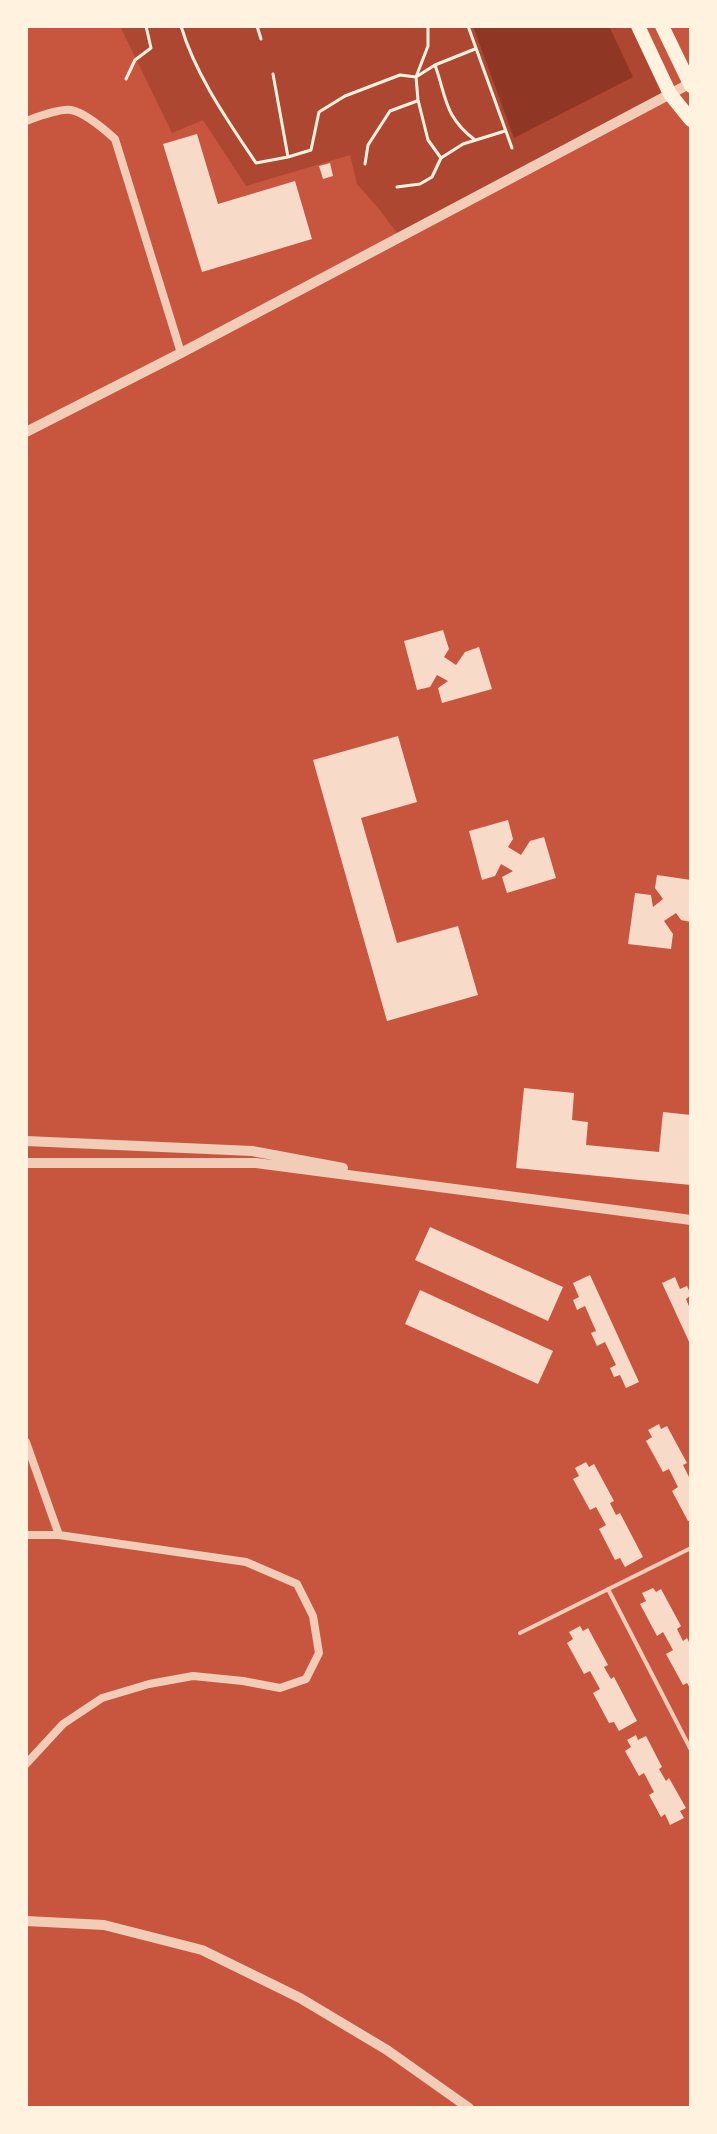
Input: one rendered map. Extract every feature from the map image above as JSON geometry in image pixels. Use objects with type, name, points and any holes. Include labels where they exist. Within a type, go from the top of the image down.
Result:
[{"type":"highway","points":[[638,26],[670,94],[691,120]]},
{"type":"highway","points":[[662,26],[690,85]]},
{"type":"street","points":[[26,432],[690,85]]},
{"type":"street","points":[[26,121],[70,109],[98,124],[115,139],[181,353]]},
{"type":"street","points":[[26,1141],[252,1151],[443,1187]]},
{"type":"street","points":[[26,1163],[256,1163],[691,1220]]},
{"type":"street","points":[[26,1442],[59,1535]]},
{"type":"street","points":[[26,1535],[59,1535],[246,1562],[297,1584],[313,1616],[319,1653],[306,1679],[280,1688],[193,1676],[149,1684],[102,1698],[63,1724],[26,1764]]},
{"type":"street","points":[[26,1921],[104,1925],[202,1950],[313,2006],[387,2050],[469,2108]]},
{"type":"lane","points":[[520,1633],[691,1548]]},
{"type":"lane","points":[[608,1589],[691,1750]]},
{"type":"path","points":[[126,79],[135,60],[151,48],[146,26]]},
{"type":"path","points":[[181,26],[225,118],[256,163],[311,150],[319,112],[345,96],[400,75],[416,77],[435,65],[475,49]]},
{"type":"path","points":[[257,26],[261,39]]},
{"type":"path","points":[[428,26],[428,46],[416,77],[418,100],[428,140],[441,158]]},
{"type":"path","points":[[468,26],[512,148]]},
{"type":"path","points":[[435,65],[447,107],[460,128],[477,141]]},
{"type":"path","points":[[273,74],[288,157]]},
{"type":"path","points":[[365,164],[368,145],[390,111],[418,100]]},
{"type":"path","points":[[397,187],[420,184],[432,177],[441,158],[463,144],[505,131]]},
{"type":"shaded area","points":[[120,26],[637,26],[670,94],[400,237],[357,184],[350,155],[246,186],[203,120],[172,133]]},
{"type":"shaded area","points":[[473,26],[609,26],[633,77],[514,138]]},
{"type":"building","points":[[197,134],[218,204],[295,181],[312,239],[202,272],[163,144]]},
{"type":"building","points":[[330,163],[333,176],[323,179],[319,166]]},
{"type":"building","points":[[443,630],[449,649],[444,657],[456,665],[465,652],[479,647],[492,689],[442,703],[438,688],[448,681],[437,675],[430,687],[417,690],[404,641]]},
{"type":"building","points":[[398,736],[417,802],[361,818],[397,943],[458,926],[478,995],[387,1021],[313,760]]},
{"type":"building","points":[[508,820],[513,839],[508,847],[521,855],[530,841],[544,837],[556,878],[507,893],[502,877],[513,871],[501,864],[495,876],[482,880],[469,831]]},
{"type":"building","points":[[657,875],[691,880],[691,922],[681,920],[676,913],[664,921],[673,934],[671,949],[628,944],[635,893],[651,895],[653,907],[663,899],[655,888]]},
{"type":"building","points":[[524,1088],[574,1093],[572,1120],[588,1122],[586,1145],[659,1152],[663,1112],[691,1115],[691,1185],[516,1168]]},
{"type":"building","points":[[430,1227],[563,1287],[548,1321],[415,1260]]},
{"type":"building","points":[[590,1275],[639,1382],[626,1388],[620,1375],[614,1377],[610,1368],[616,1365],[605,1342],[597,1346],[591,1333],[596,1331],[585,1306],[577,1310],[573,1300],[579,1297],[573,1283]]},
{"type":"building","points":[[675,1277],[680,1289],[687,1286],[691,1295],[686,1299],[691,1311],[691,1346],[662,1283]]},
{"type":"building","points":[[420,1290],[553,1351],[538,1384],[405,1324]]},
{"type":"building","points":[[659,1424],[661,1429],[667,1426],[687,1463],[683,1465],[691,1476],[691,1521],[688,1521],[672,1491],[678,1487],[669,1469],[663,1472],[646,1441],[652,1437],[648,1430]]},
{"type":"building","points":[[586,1462],[589,1467],[594,1464],[614,1501],[610,1503],[616,1515],[620,1513],[643,1557],[625,1567],[620,1558],[615,1560],[599,1529],[606,1525],[596,1507],[590,1510],[573,1479],[579,1476],[575,1468]]},
{"type":"building","points":[[653,1588],[656,1592],[661,1589],[681,1626],[677,1629],[683,1641],[687,1638],[691,1646],[691,1690],[687,1683],[683,1685],[666,1654],[673,1650],[663,1632],[657,1636],[640,1604],[646,1601],[642,1593]]},
{"type":"building","points":[[580,1626],[583,1631],[588,1628],[608,1665],[604,1667],[611,1679],[614,1677],[637,1721],[619,1731],[614,1722],[609,1723],[593,1693],[600,1689],[590,1671],[584,1674],[567,1643],[573,1639],[569,1632]]},
{"type":"building","points":[[636,1735],[638,1740],[646,1736],[662,1767],[659,1769],[666,1781],[669,1778],[686,1808],[680,1811],[684,1818],[670,1825],[665,1814],[661,1817],[649,1795],[654,1792],[644,1773],[639,1776],[625,1751],[631,1747],[627,1740]]}]
